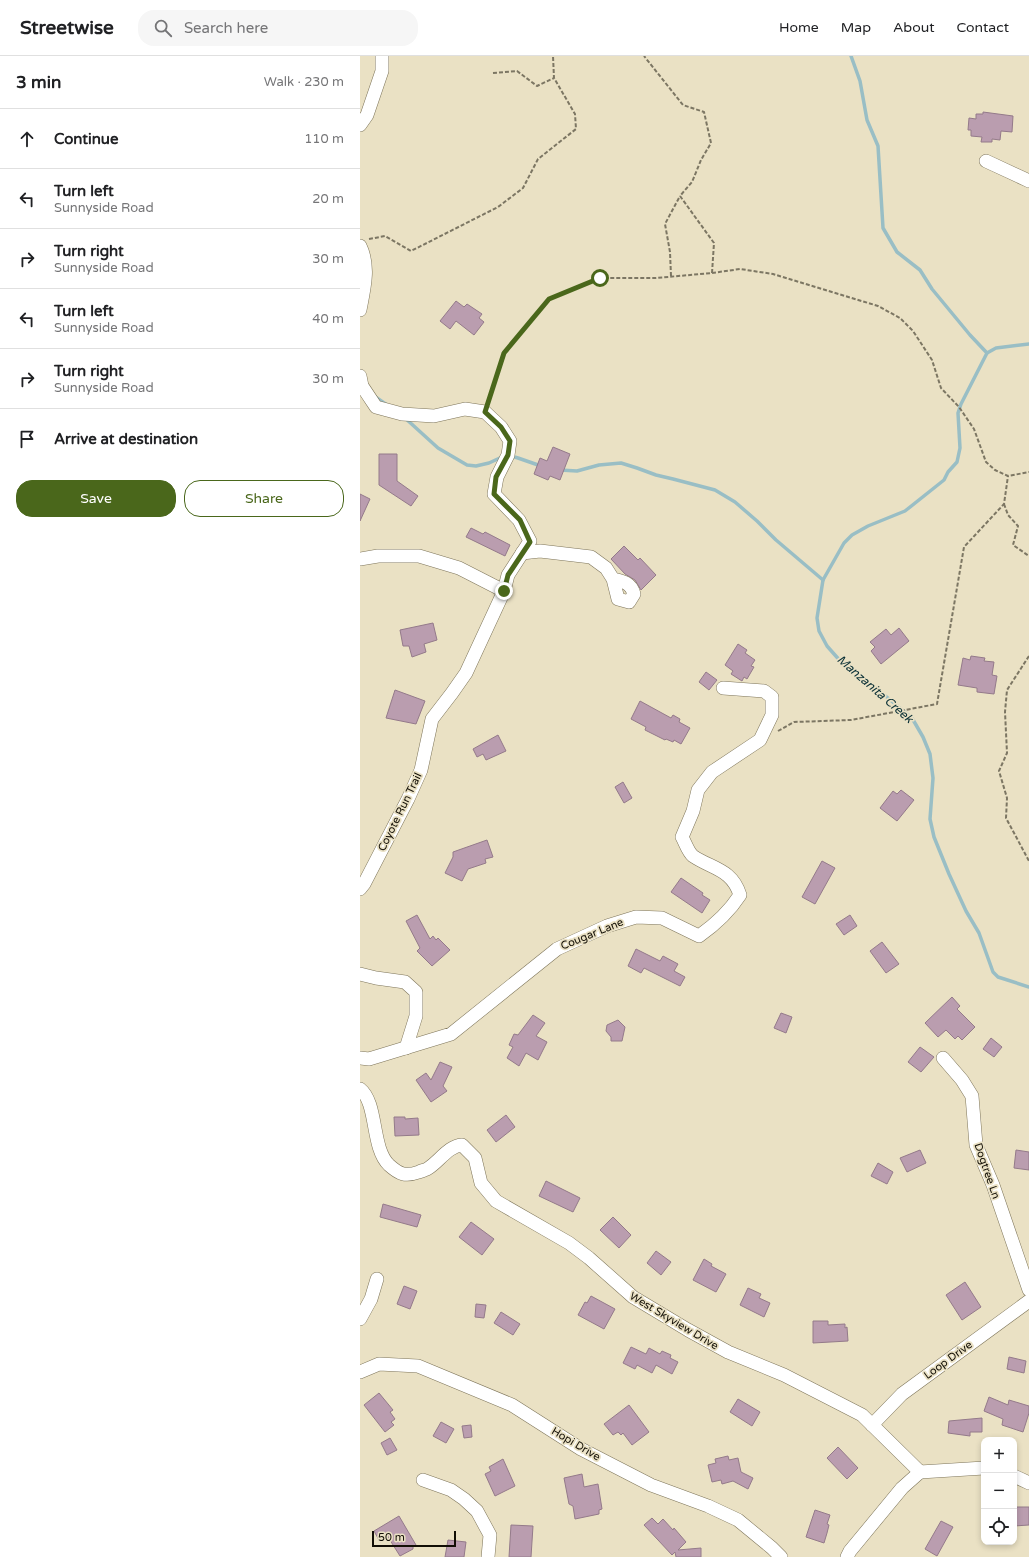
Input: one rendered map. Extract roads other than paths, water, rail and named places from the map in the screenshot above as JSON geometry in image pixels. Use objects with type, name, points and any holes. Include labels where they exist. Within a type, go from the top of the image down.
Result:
[{"type":"street","points":[[360,125],[367,115],[382,71],[382,56]]},
{"type":"street","points":[[986,161],[1029,181]]},
{"type":"street","points":[[360,310],[365,285],[365,256],[363,243]]},
{"type":"street","name":"Coyote Run Trail","points":[[360,376],[362,386],[376,407],[402,414],[434,416],[465,409],[485,412],[501,427],[510,441],[508,455],[496,477],[494,494],[520,520],[530,542],[508,575],[504,591],[466,673],[432,719],[421,770],[408,799],[360,889]]},
{"type":"street","points":[[522,553],[540,551],[591,557],[606,568],[612,579]]},
{"type":"street","points":[[360,559],[378,556],[419,556],[459,568],[504,591]]},
{"type":"street","name":"Cougar Lane","points":[[360,1058],[369,1059],[451,1034],[557,948],[607,926],[636,917],[662,918],[699,936],[714,925],[731,909],[740,895],[736,884],[717,867],[692,855],[682,837],[693,811],[698,790],[712,772],[760,740],[772,715],[772,697],[764,691],[723,688]]},
{"type":"street","points":[[360,974],[405,982],[416,992],[416,1016],[406,1048]]},
{"type":"street","name":"Dogtree Ln","points":[[942,1058],[962,1080],[972,1096],[976,1145],[993,1185],[1029,1290]]},
{"type":"street","name":"West Skyview Drive","points":[[360,1089],[363,1091],[370,1106],[376,1134],[385,1161],[398,1173],[410,1175],[427,1169],[455,1146],[462,1145],[475,1158],[481,1183],[496,1201],[569,1243],[589,1258],[633,1297],[728,1352],[784,1375],[862,1415],[920,1472]]},
{"type":"street","points":[[360,1319],[371,1299],[378,1279]]},
{"type":"street","name":"Loop Drive","points":[[872,1425],[902,1394],[1029,1301]]},
{"type":"street","name":"Hopi Drive","points":[[360,1372],[379,1364],[418,1366],[512,1405],[581,1449],[651,1485],[708,1506],[738,1520],[781,1557]]},
{"type":"street","points":[[847,1557],[850,1551],[902,1488],[920,1472],[981,1468]]},
{"type":"street","points":[[1017,1477],[1029,1483]]},
{"type":"street","points":[[423,1480],[451,1490],[477,1511],[490,1535],[488,1557]]},
{"type":"waterway","points":[[851,56],[860,81],[867,120],[878,146],[883,228],[897,252],[920,270],[932,289],[987,353]]},
{"type":"waterway","name":"Manzanita Creek","points":[[1029,344],[996,348],[987,353],[961,404],[958,413],[960,448],[957,462],[948,472],[944,480],[905,511],[868,526],[852,535],[844,543],[823,580],[817,618],[819,631],[827,646],[842,663],[871,684],[912,718],[923,737],[930,754],[933,778],[930,819],[934,837],[949,874],[966,911],[979,933],[993,972],[998,977],[1029,987]]},
{"type":"waterway","points":[[374,396],[387,405]]},
{"type":"waterway","points":[[405,418],[438,448],[467,465],[476,466],[489,463],[502,457]]},
{"type":"waterway","points":[[511,456],[541,466]]},
{"type":"waterway","points":[[560,470],[577,471],[599,465],[621,463],[656,475],[715,490],[735,502],[776,540],[823,580]]}]
